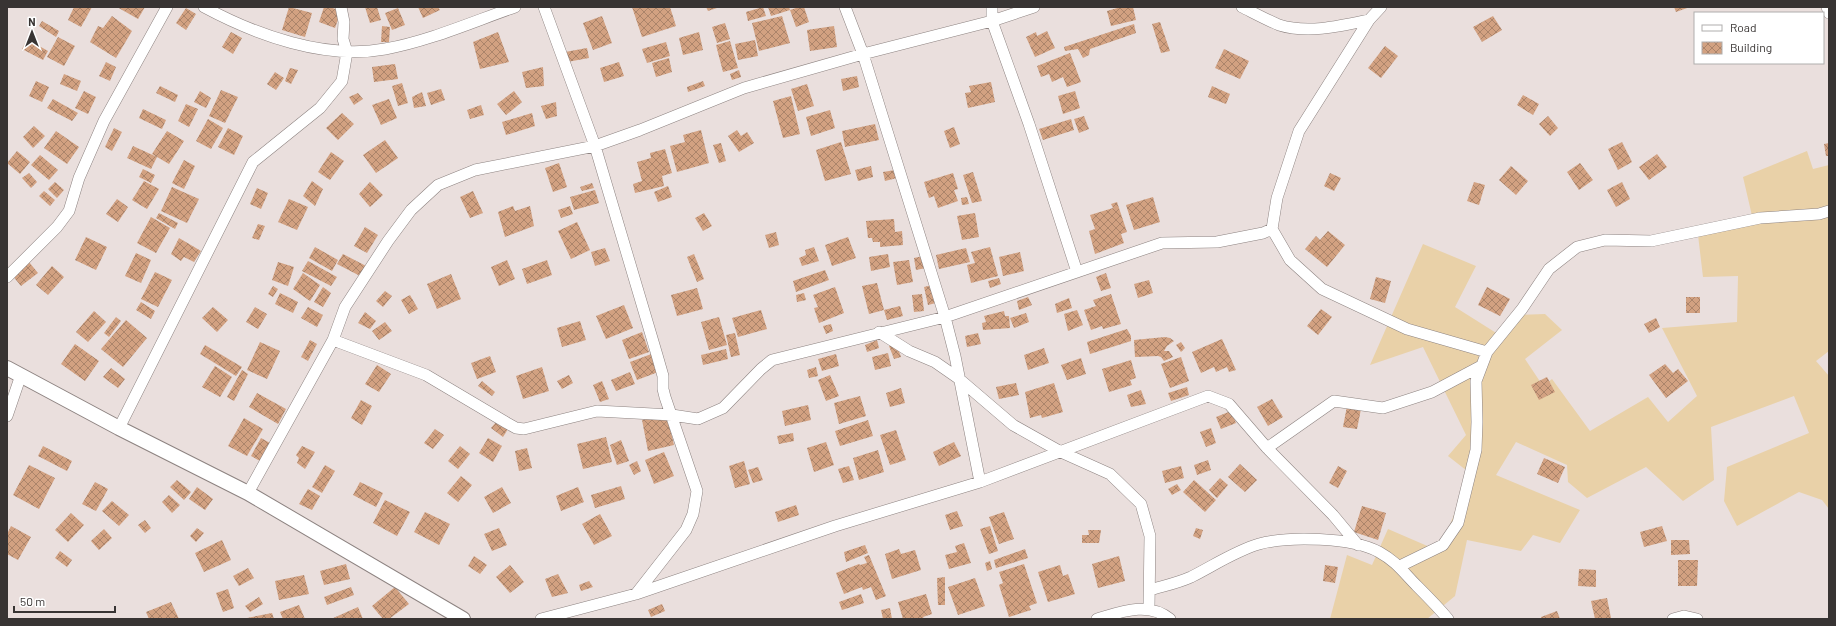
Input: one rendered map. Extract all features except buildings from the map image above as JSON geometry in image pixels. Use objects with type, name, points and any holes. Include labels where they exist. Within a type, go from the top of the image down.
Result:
[{"type":"street","points":[[7,277],[57,227],[69,211],[79,178],[104,121],[167,7]]},
{"type":"street","points":[[204,7],[234,23],[302,46],[347,52],[385,49],[440,34],[515,7]]},
{"type":"street","points":[[119,428],[253,162],[320,108],[342,81],[347,52],[343,39],[344,22],[341,7]]},
{"type":"street","points":[[544,7],[595,146],[663,376],[663,389],[697,491],[693,514],[686,530],[636,594]]},
{"type":"street","points":[[845,7],[863,54],[945,317],[955,356],[958,378],[980,482]]},
{"type":"street","points":[[992,7],[992,21],[1029,124],[1077,272]]},
{"type":"street","points":[[248,493],[332,340],[345,307],[388,241],[411,210],[438,185],[475,170],[595,146],[640,130],[744,88],[863,54],[992,21],[1034,7]]},
{"type":"street","points":[[1242,7],[1280,25],[1302,28],[1338,27],[1369,20]]},
{"type":"street","points":[[1381,7],[1369,20],[1299,131],[1280,190],[1272,228],[1290,260],[1322,289],[1407,329],[1487,352]]},
{"type":"street","points":[[1826,7],[1829,13]]},
{"type":"street","points":[[1400,566],[1444,545],[1458,523],[1476,450],[1476,381],[1481,366],[1487,352],[1522,309],[1549,269],[1577,247],[1605,240],[1650,241],[1760,218],[1819,214],[1829,211]]},
{"type":"street","points":[[332,340],[426,375],[516,428],[535,427],[598,411],[672,415],[698,419],[723,408],[761,369],[772,360],[945,317],[1162,243],[1217,242],[1263,233],[1272,228]]},
{"type":"street","points":[[880,332],[909,351],[935,362],[958,378],[1013,425],[1061,452],[1110,474],[1141,504],[1150,536],[1149,608]]},
{"type":"street","points":[[1267,448],[1334,401],[1383,408],[1432,392],[1481,366]]},
{"type":"street","points":[[7,368],[119,428],[248,493],[463,619]]},
{"type":"street","points":[[7,416],[21,375]]},
{"type":"street","points":[[541,619],[636,594],[835,526],[980,482],[1208,396],[1229,404],[1267,448],[1333,515],[1358,544]]},
{"type":"street","points":[[1150,590],[1189,578],[1225,559],[1260,544],[1307,538],[1358,544],[1377,551],[1400,566],[1416,585],[1434,601],[1448,619]]},
{"type":"street","points":[[1097,619],[1129,609],[1149,608],[1170,619]]},
{"type":"street","points":[[1673,619],[1684,616],[1697,619]]},
{"type":"shaded area","points":[[1807,151],[1813,169],[1829,165],[1829,351],[1816,361],[1829,376],[1829,509],[1822,500],[1799,492],[1737,526],[1724,501],[1727,467],[1809,433],[1794,396],[1711,427],[1714,480],[1683,501],[1646,467],[1587,498],[1568,482],[1567,465],[1516,442],[1496,475],[1580,510],[1560,543],[1533,535],[1521,551],[1467,540],[1455,596],[1427,619],[1330,619],[1347,555],[1372,565],[1388,529],[1439,551],[1471,474],[1448,456],[1466,435],[1423,347],[1370,365],[1423,244],[1476,266],[1455,307],[1501,336],[1512,315],[1545,314],[1562,330],[1525,359],[1543,386],[1552,379],[1590,431],[1648,397],[1668,422],[1697,396],[1662,328],[1737,322],[1738,276],[1703,277],[1698,235],[1753,220],[1743,177]]}]
